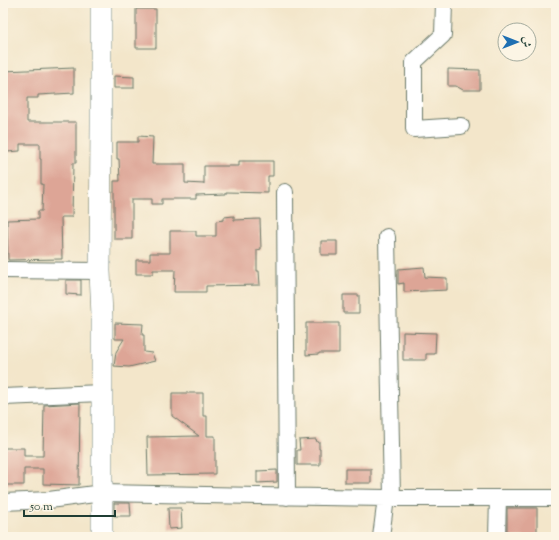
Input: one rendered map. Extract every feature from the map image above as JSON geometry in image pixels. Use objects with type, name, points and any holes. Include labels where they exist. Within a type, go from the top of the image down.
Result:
[{"type":"main road","points":[[101,3],[100,271],[102,316],[102,537]]},
{"type":"street","points":[[444,3],[443,35],[414,62],[414,128],[461,126]]},
{"type":"street","points":[[285,192],[287,497]]},
{"type":"street","points":[[381,537],[389,498],[387,237]]},
{"type":"street","points":[[3,270],[100,271]]},
{"type":"street","points":[[3,397],[102,393]]},
{"type":"street","points":[[3,502],[49,500],[102,493],[287,497],[556,498]]},
{"type":"street","points":[[498,498],[498,537]]},
{"type":"building","points":[[136,9],[156,9],[156,48],[136,48]]},
{"type":"building","points":[[74,68],[74,93],[38,95],[38,98],[27,98],[27,122],[76,122],[76,163],[73,163],[72,217],[61,217],[62,259],[8,260],[7,220],[38,219],[38,211],[42,211],[43,184],[41,184],[40,144],[20,144],[20,151],[7,152],[5,110],[3,110],[3,71]]},
{"type":"building","points":[[448,69],[480,70],[480,90],[463,90],[456,86],[448,86]]},
{"type":"building","points":[[114,76],[134,77],[134,88],[114,88]]},
{"type":"building","points":[[138,136],[153,137],[152,164],[185,164],[185,183],[204,184],[204,166],[239,166],[239,161],[273,161],[273,176],[268,176],[268,193],[226,192],[226,194],[196,195],[196,199],[162,199],[162,204],[152,204],[152,199],[132,199],[132,239],[114,239],[114,181],[120,181],[119,159],[117,159],[117,142],[138,142]]},
{"type":"building","points":[[234,216],[234,220],[260,219],[261,249],[257,250],[257,271],[259,271],[260,285],[206,286],[206,292],[174,292],[175,270],[153,270],[153,274],[136,274],[136,260],[150,260],[150,253],[170,253],[170,231],[196,231],[196,236],[216,236],[216,221],[224,220],[224,217]]},
{"type":"building","points":[[321,241],[337,241],[337,255],[321,255]]},
{"type":"building","points":[[424,267],[425,277],[447,278],[447,290],[404,292],[404,283],[398,284],[398,269]]},
{"type":"building","points":[[66,280],[81,280],[81,295],[66,294]]},
{"type":"building","points":[[343,295],[359,295],[359,313],[343,313]]},
{"type":"building","points":[[115,323],[143,324],[142,335],[144,335],[144,352],[152,353],[155,361],[129,367],[114,366],[116,352],[124,339],[115,339]]},
{"type":"building","points":[[306,323],[339,323],[339,353],[319,353],[306,355]]},
{"type":"building","points":[[403,332],[436,333],[435,354],[426,354],[426,360],[403,360]]},
{"type":"building","points":[[172,393],[203,393],[203,416],[207,416],[207,436],[215,436],[215,474],[148,475],[147,437],[199,436],[172,416]]},
{"type":"building","points":[[80,403],[79,485],[43,484],[43,469],[24,469],[24,485],[3,485],[3,448],[24,448],[24,456],[43,456],[44,405]]},
{"type":"building","points":[[316,439],[317,442],[319,442],[320,465],[297,465],[297,450],[300,450],[299,440]]},
{"type":"building","points":[[345,469],[371,469],[371,483],[345,483]]},
{"type":"building","points":[[277,470],[277,482],[257,483],[257,471]]},
{"type":"building","points":[[114,503],[130,503],[131,516],[114,516]]},
{"type":"building","points":[[168,508],[181,508],[182,528],[169,529]]},
{"type":"building","points":[[507,508],[537,508],[537,537],[507,537]]}]
